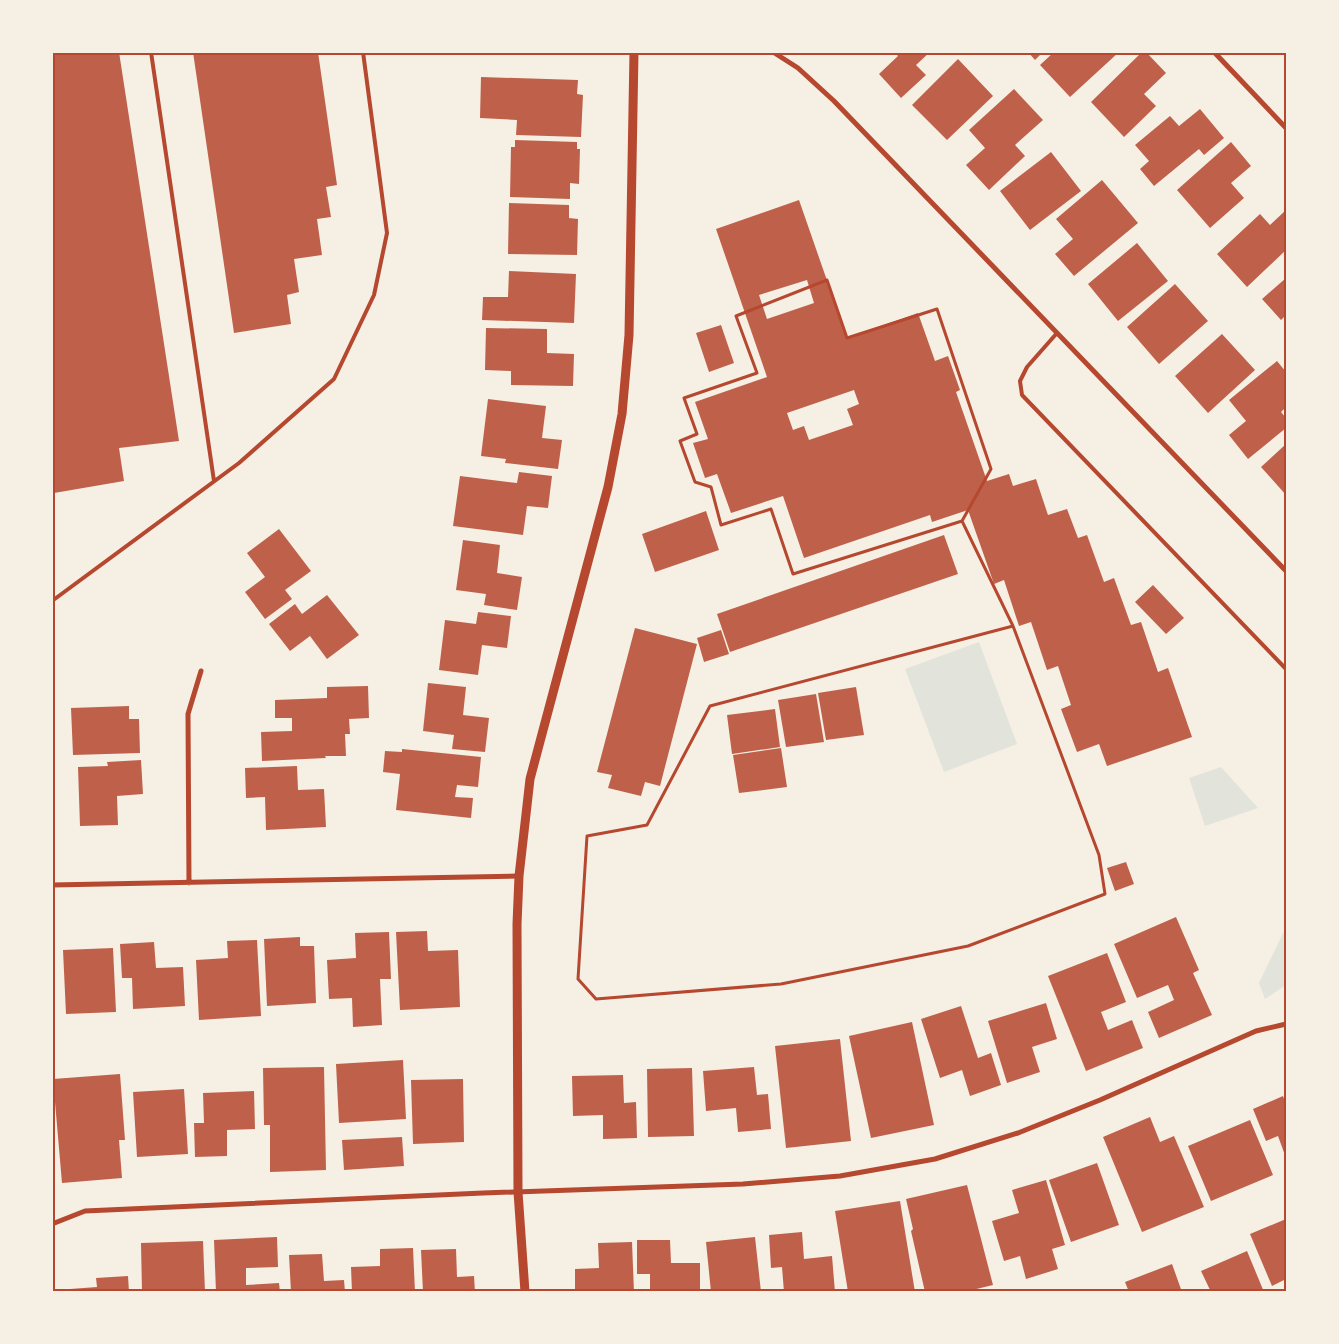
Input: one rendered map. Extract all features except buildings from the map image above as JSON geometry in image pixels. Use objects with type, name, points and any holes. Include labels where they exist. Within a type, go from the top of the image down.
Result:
[{"type":"street","points":[[525,1292],[518,1192],[517,924],[519,876],[530,779],[608,487],[622,414],[629,335],[634,52]]},
{"type":"street","points":[[773,52],[798,68],[834,101],[1286,571]]},
{"type":"street","points":[[1214,52],[1286,128]]},
{"type":"street","points":[[189,883],[188,714],[201,671]]},
{"type":"street","points":[[52,885],[519,876]]},
{"type":"street","points":[[52,1224],[86,1211],[744,1184],[840,1176],[935,1159],[1018,1133],[1064,1115],[1256,1030],[1286,1024]]},
{"type":"lane","points":[[151,52],[214,481]]},
{"type":"lane","points":[[52,601],[239,462],[334,378],[374,295],[387,233],[363,52]]},
{"type":"lane","points":[[1057,333],[1027,367],[1020,381],[1022,395],[1286,669]]},
{"type":"path","points":[[827,280],[847,338],[937,309],[991,469],[962,521],[793,574],[771,509],[721,526],[711,487],[695,482],[680,441],[697,434],[684,398],[756,373],[736,316],[827,280]]},
{"type":"path","points":[[962,521],[1013,626],[1099,855],[1105,894],[968,946],[780,984],[596,998],[578,979],[587,836],[647,825],[710,706],[1013,626]]},
{"type":"shaded area","points":[[979,642],[1017,744],[944,772],[905,669]]},
{"type":"shaded area","points":[[1221,767],[1258,808],[1205,826],[1189,778]]},
{"type":"shaded area","points":[[1286,927],[1286,985],[1265,999],[1259,983]]}]
